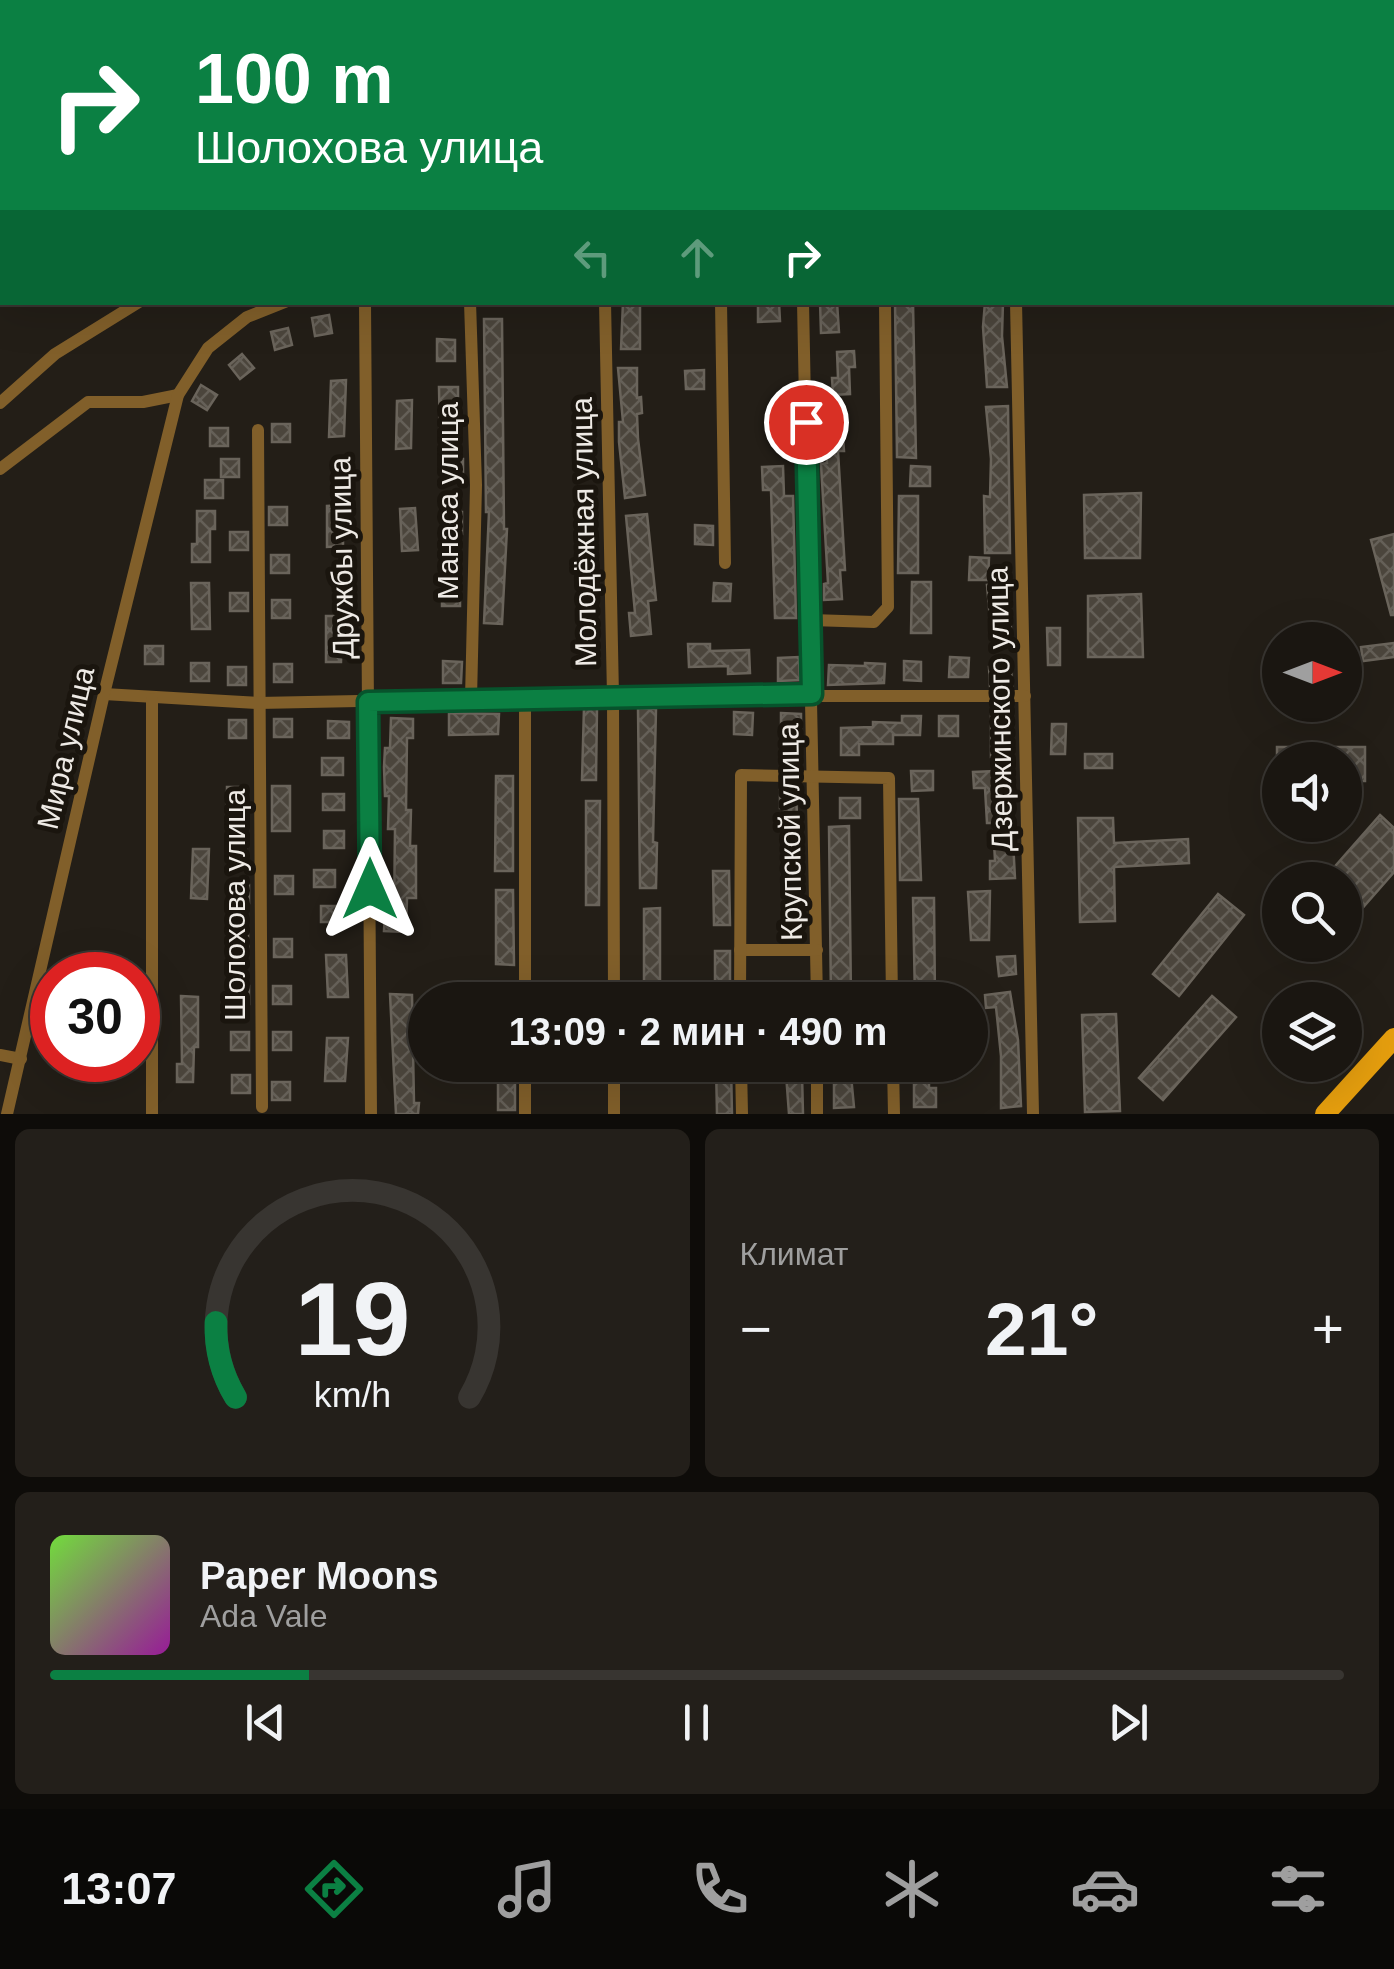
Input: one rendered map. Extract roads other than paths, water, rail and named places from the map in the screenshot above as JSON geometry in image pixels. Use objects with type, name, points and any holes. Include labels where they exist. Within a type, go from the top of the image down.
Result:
[{"type":"main road","points":[[1325,1114],[1394,1038]]},
{"type":"street","points":[[0,402],[55,354],[134,305]]},
{"type":"street","name":"Мира улица","points":[[8,1114],[104,694],[178,394],[208,348],[247,317],[277,305]]},
{"type":"street","name":"Дружбы улица","points":[[365,305],[371,1114]]},
{"type":"street","name":"Манаса улица","points":[[470,305],[476,485],[471,699]]},
{"type":"street","name":"Молодёжная улица","points":[[606,305],[614,982]]},
{"type":"street","points":[[721,305],[725,563]]},
{"type":"street","name":"Крупской улица","points":[[803,305],[818,982]]},
{"type":"street","points":[[811,620],[874,622],[888,607],[885,305]]},
{"type":"street","name":"Дзержинского улица","points":[[1016,305],[1033,1114]]},
{"type":"street","points":[[0,469],[88,402],[143,402],[178,394]]},
{"type":"street","name":"Шолохова улица","points":[[258,430],[262,1106]]},
{"type":"street","points":[[104,694],[258,703],[812,694],[1025,696]]},
{"type":"street","points":[[152,698],[152,1114]]},
{"type":"street","points":[[525,698],[525,982]]},
{"type":"street","points":[[740,982],[741,775],[889,778],[892,982]]},
{"type":"street","points":[[740,950],[818,950]]},
{"type":"street","points":[[0,1055],[21,1059]]},
{"type":"street","points":[[525,1082],[525,1114]]},
{"type":"street","points":[[614,1082],[614,1114]]},
{"type":"street","points":[[741,1082],[742,1114]]},
{"type":"street","points":[[818,1082],[818,1114]]},
{"type":"street","points":[[893,1082],[894,1114]]}]
